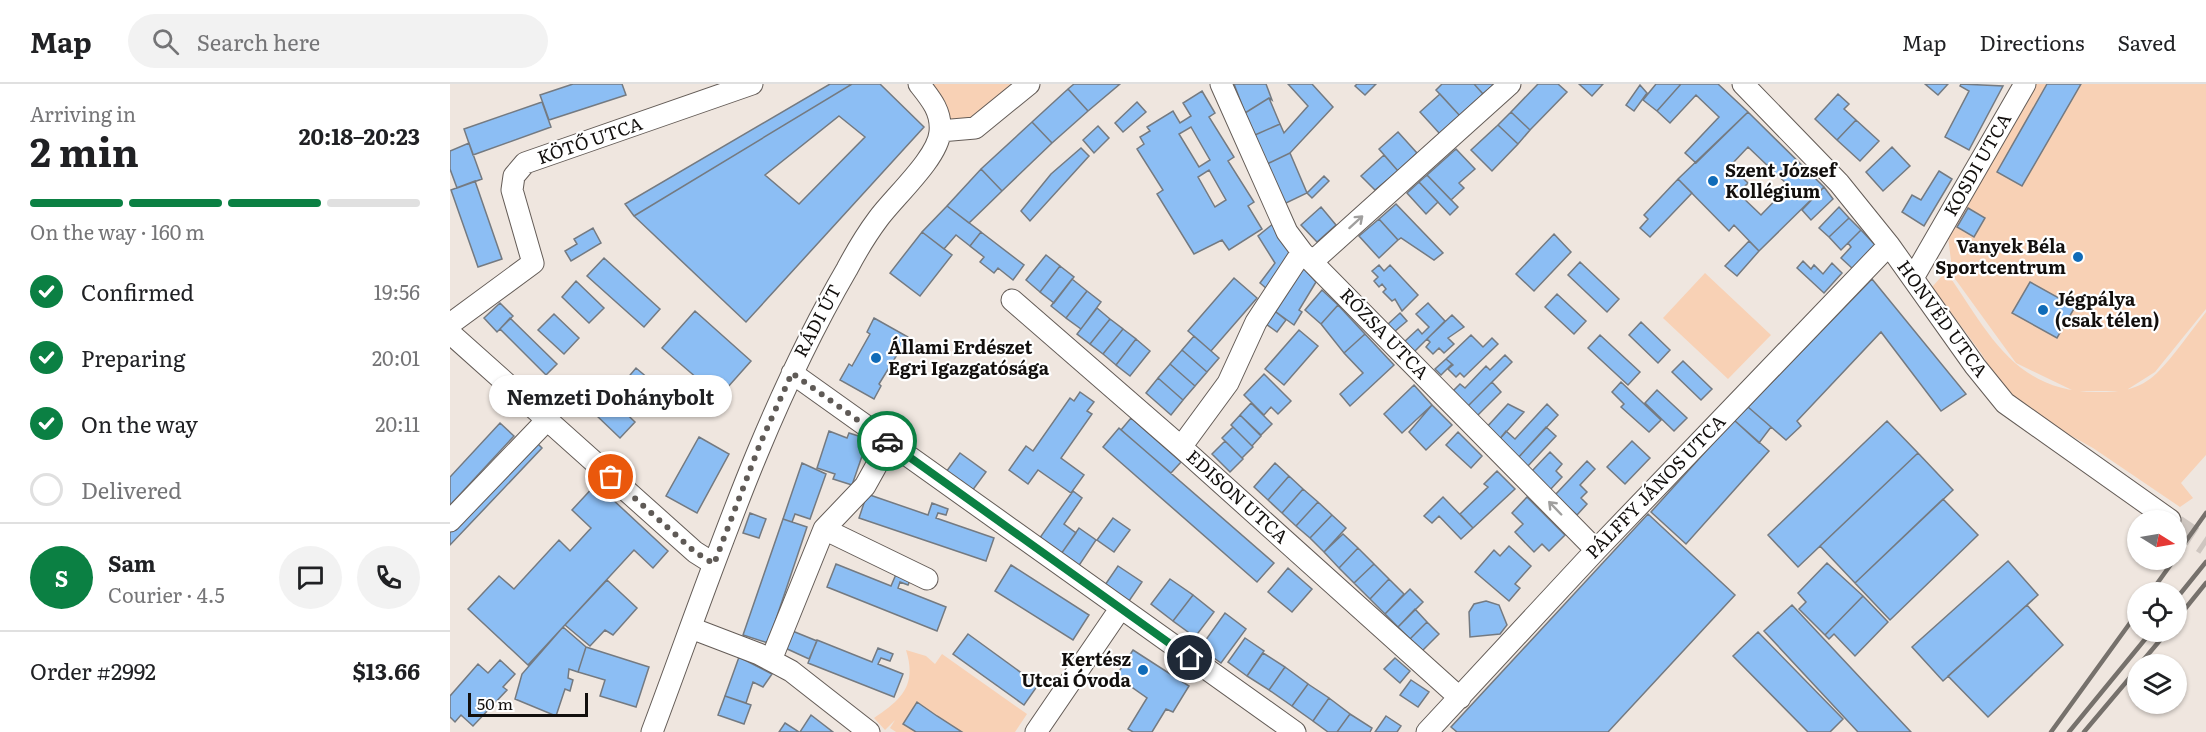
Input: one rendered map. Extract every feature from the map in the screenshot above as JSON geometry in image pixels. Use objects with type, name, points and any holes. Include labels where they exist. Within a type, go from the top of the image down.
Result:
[{"type":"street","name":"KÖTŐ UTCA","points":[[450,324],[527,267],[512,190],[514,176],[525,163],[752,84]]},
{"type":"street","points":[[919,84],[934,104],[940,117],[940,131],[975,128],[1029,84]]},
{"type":"street","name":"RÓZSA UTCA","points":[[1221,84],[1287,232],[1596,550]]},
{"type":"street","points":[[1181,447],[1228,383],[1256,322],[1308,256],[1510,84]]},
{"type":"street","name":"HONVÉD UTCA","points":[[1743,84],[1839,183],[1913,278],[1975,366],[2006,404],[2156,510]]},
{"type":"street","name":"KOSDI UTCA","points":[[1913,278],[2025,84]]},
{"type":"street","name":"RÁDI ÚT","points":[[652,732],[760,444],[792,373],[854,257],[876,222],[932,153],[940,131]]},
{"type":"street","name":"PÁLFFY JÁNOS UTCA","points":[[1427,732],[1596,550],[1888,245]]},
{"type":"street","name":"EDISON UTCA","points":[[1012,300],[1181,447],[1460,698]]},
{"type":"street","points":[[450,333],[695,552],[714,564]]},
{"type":"street","points":[[792,373],[1295,732]]},
{"type":"street","points":[[450,521],[547,420]]},
{"type":"street","points":[[771,660],[824,529],[865,486],[888,443]]},
{"type":"street","points":[[824,529],[927,579]]},
{"type":"street","points":[[1036,732],[1120,609]]},
{"type":"street","points":[[691,628],[771,660],[791,671],[869,732]]},
{"type":"shaded area","points":[[928,84],[1016,84],[972,122],[952,126]]},
{"type":"shaded area","name":"Vanyek Béla Sportcentrum","points":[[2036,84],[2206,84],[2206,309],[2155,372],[2125,391],[2074,391],[2016,363],[1953,276],[1948,237]]},
{"type":"shaded area","points":[[1705,273],[1771,335],[1728,379],[1663,318]]},
{"type":"shaded area","points":[[1948,274],[1977,318],[2008,356],[2025,371],[2046,382],[2070,390],[2098,392],[2129,389],[2150,379],[2164,366],[2206,312],[2206,455],[2181,483],[2193,498],[2180,507],[2093,448],[2059,429],[2002,388],[1981,353],[1932,287],[1942,276]]},
{"type":"shaded area","points":[[906,650],[926,656],[935,664],[942,654],[1027,714],[1015,732],[896,732],[890,728],[895,720],[885,730],[874,718],[905,690],[910,673]]},
{"type":"building","points":[[573,84],[622,84],[626,95],[549,120],[540,95]]},
{"type":"building","points":[[830,84],[852,84],[634,216],[625,204]]},
{"type":"building","points":[[852,84],[880,84],[924,127],[746,322],[634,216]],"holes":[[[839,116],[865,137],[799,204],[765,175]]]},
{"type":"building","points":[[1074,84],[1120,84],[1088,111],[1068,89]]},
{"type":"building","points":[[1234,84],[1266,84],[1272,100],[1269,98],[1245,113]]},
{"type":"building","points":[[1288,84],[1312,84],[1333,107],[1290,153],[1267,164],[1255,135],[1280,124],[1284,133],[1308,106]]},
{"type":"building","points":[[1357,84],[1376,84],[1365,95],[1355,86]]},
{"type":"building","points":[[1442,84],[1474,84],[1483,94],[1460,116],[1436,90]]},
{"type":"building","points":[[1474,84],[1495,84],[1483,94]]},
{"type":"building","points":[[1538,84],[1558,84],[1567,92],[1530,130],[1511,112]]},
{"type":"building","points":[[1579,84],[1603,84],[1592,96]]},
{"type":"building","points":[[1656,84],[1681,84],[1657,111],[1643,100]]},
{"type":"building","points":[[1681,84],[1718,84],[1748,112],[1696,163],[1685,153],[1719,117],[1696,95],[1670,123],[1657,111]]},
{"type":"building","points":[[1925,84],[1948,84],[1938,95]]},
{"type":"building","points":[[1961,84],[2003,86],[1969,150],[1945,137],[1969,91],[1960,86]]},
{"type":"building","points":[[2047,84],[2081,84],[2022,186],[1997,172]]},
{"type":"building","points":[[1640,85],[1647,93],[1634,111],[1626,105]]},
{"type":"building","points":[[1068,89],[1088,111],[1052,143],[1032,122]]},
{"type":"building","points":[[1202,91],[1215,113],[1209,117],[1234,157],[1228,161],[1254,202],[1248,206],[1262,229],[1229,250],[1222,240],[1194,254],[1157,194],[1163,190],[1137,149],[1144,144],[1140,137],[1150,131],[1147,127],[1173,111],[1180,123],[1191,116],[1183,103]],"holes":[[[1191,127],[1210,160],[1199,167],[1179,134]],[[1209,170],[1226,200],[1215,207],[1198,177]]]},
{"type":"building","points":[[1440,94],[1460,116],[1440,134],[1420,112]]},
{"type":"building","points":[[1838,94],[1849,104],[1844,109],[1856,120],[1837,140],[1815,119]]},
{"type":"building","points":[[1269,98],[1280,124],[1255,135],[1245,113]]},
{"type":"building","points":[[542,102],[551,127],[473,155],[464,129]]},
{"type":"building","points":[[1137,102],[1146,112],[1123,132],[1115,123]]},
{"type":"building","points":[[1511,112],[1530,130],[1518,144],[1498,125]]},
{"type":"building","name":"Szent József Kollégium","points":[[1748,112],[1824,187],[1759,251],[1734,225],[1729,231],[1678,179]],"holes":[[[1748,147],[1789,186],[1761,215],[1738,193],[1748,183],[1730,166]]]},
{"type":"building","points":[[1856,120],[1879,141],[1860,161],[1837,140]]},
{"type":"building","points":[[1032,122],[1052,143],[1002,191],[981,169]]},
{"type":"building","points":[[1498,125],[1518,144],[1492,171],[1471,150]]},
{"type":"building","points":[[1098,126],[1109,138],[1094,153],[1083,140]]},
{"type":"building","points":[[1398,132],[1417,153],[1398,171],[1379,149]]},
{"type":"building","points":[[469,143],[482,179],[457,188],[450,169],[450,151]]},
{"type":"building","points":[[1892,147],[1910,166],[1883,191],[1866,172]]},
{"type":"building","points":[[1081,148],[1089,156],[1030,221],[1021,211],[1051,174]]},
{"type":"building","points":[[1456,149],[1475,169],[1459,183],[1464,188],[1451,200],[1427,175]]},
{"type":"building","points":[[1290,153],[1307,193],[1284,204],[1267,164]]},
{"type":"building","points":[[1384,155],[1398,171],[1375,190],[1361,176]]},
{"type":"building","points":[[981,169],[1002,191],[969,223],[947,206]]},
{"type":"building","points":[[1939,171],[1952,179],[1924,226],[1902,212],[1912,195],[1921,200]]},
{"type":"building","points":[[1427,175],[1458,207],[1450,215],[1419,182]]},
{"type":"building","points":[[1324,176],[1329,181],[1312,198],[1307,193]]},
{"type":"building","points":[[1678,179],[1692,193],[1650,237],[1640,228],[1648,219],[1644,215]]},
{"type":"building","points":[[475,181],[502,259],[478,267],[451,190]]},
{"type":"building","points":[[1419,182],[1438,202],[1426,214],[1407,193]]},
{"type":"building","points":[[1824,187],[1833,199],[1811,220],[1802,210]]},
{"type":"building","points":[[1396,204],[1443,253],[1434,260],[1401,238],[1398,240],[1379,219]]},
{"type":"building","points":[[947,206],[981,232],[970,246],[956,235],[944,249],[922,232]]},
{"type":"building","points":[[1321,207],[1336,225],[1317,242],[1301,225]]},
{"type":"building","points":[[1839,207],[1849,218],[1829,237],[1819,228]]},
{"type":"building","points":[[1968,208],[1985,218],[1974,237],[1957,227]]},
{"type":"building","points":[[1849,218],[1861,230],[1841,250],[1829,237]]},
{"type":"building","points":[[1379,219],[1398,240],[1379,258],[1359,236]]},
{"type":"building","points":[[1274,223],[1296,259],[1273,294],[1260,283],[1275,263],[1258,236]]},
{"type":"building","points":[[593,228],[601,243],[571,261],[565,251],[577,244],[574,239]]},
{"type":"building","points":[[1861,230],[1877,247],[1853,269],[1841,258],[1851,247],[1848,243]]},
{"type":"building","points":[[922,232],[952,255],[920,296],[890,273]]},
{"type":"building","points":[[981,232],[1024,265],[1013,280],[998,268],[994,273],[980,262],[984,257],[970,246]]},
{"type":"building","points":[[1554,234],[1571,252],[1534,291],[1516,274]]},
{"type":"building","points":[[1749,241],[1759,251],[1737,276],[1725,266]]},
{"type":"building","points":[[1046,255],[1060,266],[1040,292],[1026,280]]},
{"type":"building","points":[[604,258],[660,309],[644,327],[587,276]]},
{"type":"building","points":[[1803,261],[1811,269],[1814,265],[1823,274],[1832,263],[1842,273],[1824,293],[1797,268]]},
{"type":"building","points":[[1580,262],[1619,299],[1607,312],[1568,275]]},
{"type":"building","points":[[1301,265],[1316,282],[1299,310],[1302,312],[1294,325],[1272,309]]},
{"type":"building","points":[[1379,265],[1384,271],[1390,265],[1418,295],[1402,311],[1395,299],[1392,301],[1383,292],[1386,289],[1382,284],[1379,287],[1374,281],[1378,277],[1372,271]]},
{"type":"building","points":[[1060,266],[1074,277],[1054,303],[1040,292]]},
{"type":"building","points":[[1234,278],[1257,298],[1211,351],[1188,331]]},
{"type":"building","points":[[1072,279],[1087,291],[1066,318],[1051,306]]},
{"type":"building","points":[[1872,279],[1966,394],[1941,411],[1881,332],[1797,421],[1801,426],[1786,440],[1748,407]]},
{"type":"building","points":[[576,281],[604,308],[589,323],[562,297]]},
{"type":"building","name":"Jégpálya (csak télen)","points":[[2030,282],[2075,307],[2057,338],[2012,313]]},
{"type":"building","points":[[1322,290],[1338,305],[1321,324],[1305,310]]},
{"type":"building","points":[[1087,291],[1101,302],[1081,329],[1066,318]]},
{"type":"building","points":[[1557,294],[1586,321],[1574,334],[1545,307]]},
{"type":"building","points":[[500,303],[513,316],[497,332],[484,318]]},
{"type":"building","points":[[1428,303],[1445,321],[1413,353],[1403,343],[1418,329],[1422,334],[1429,327],[1416,314]]},
{"type":"building","points":[[1338,305],[1365,334],[1344,353],[1321,324]]},
{"type":"building","points":[[1097,308],[1110,319],[1090,344],[1077,334]]},
{"type":"building","points":[[1272,309],[1286,320],[1277,332],[1262,321]]},
{"type":"building","points":[[695,311],[751,361],[719,397],[662,348]]},
{"type":"building","points":[[1400,313],[1407,321],[1394,332],[1387,325]]},
{"type":"building","points":[[554,314],[579,338],[564,354],[538,330]]},
{"type":"building","points":[[1452,315],[1464,327],[1448,338],[1454,344],[1444,353],[1439,348],[1433,354],[1426,347],[1430,342],[1427,339]]},
{"type":"building","points":[[510,318],[557,364],[546,375],[500,329]]},
{"type":"building","name":"Állami Erdészet Egri Igazgatósága","points":[[874,318],[908,337],[879,384],[881,386],[874,399],[840,380],[849,364],[852,366],[870,334],[867,332]]},
{"type":"building","points":[[1110,319],[1123,329],[1103,354],[1090,344]]},
{"type":"building","points":[[1641,322],[1670,350],[1658,363],[1629,335]]},
{"type":"building","points":[[1123,329],[1136,339],[1116,365],[1103,354]]},
{"type":"building","points":[[1299,330],[1318,346],[1284,385],[1265,369]]},
{"type":"building","points":[[1365,334],[1394,365],[1350,406],[1340,394],[1363,373],[1344,353]]},
{"type":"building","points":[[1471,335],[1483,347],[1492,338],[1498,344],[1464,377],[1460,373],[1456,377],[1448,369],[1453,365],[1446,359]]},
{"type":"building","points":[[1600,335],[1640,372],[1628,385],[1588,348]]},
{"type":"building","points":[[1194,336],[1219,358],[1207,372],[1182,350]]},
{"type":"building","points":[[1136,339],[1150,351],[1130,376],[1116,365]]},
{"type":"building","points":[[1182,350],[1207,372],[1195,386],[1170,364]]},
{"type":"building","points":[[1505,355],[1512,362],[1465,409],[1450,394],[1460,384],[1465,388],[1486,366],[1490,370]]},
{"type":"building","points":[[1446,359],[1452,364],[1441,375],[1435,369]]},
{"type":"building","points":[[1683,361],[1712,389],[1701,400],[1672,372]]},
{"type":"building","points":[[1170,364],[1195,386],[1183,400],[1158,378]]},
{"type":"building","points":[[636,368],[655,384],[633,410],[614,394]]},
{"type":"building","points":[[1264,374],[1291,401],[1278,414],[1271,407],[1264,415],[1244,395]]},
{"type":"building","points":[[588,377],[635,422],[620,438],[573,393]]},
{"type":"building","points":[[1158,378],[1183,400],[1171,415],[1146,393]]},
{"type":"building","points":[[1492,382],[1501,392],[1474,419],[1465,409]]},
{"type":"building","points":[[1621,382],[1661,420],[1649,432],[1621,407],[1624,404],[1612,392]]},
{"type":"building","points":[[1414,385],[1432,405],[1402,433],[1384,414]]},
{"type":"building","points":[[1657,390],[1687,418],[1674,431],[1645,403]]},
{"type":"building","points":[[1080,392],[1094,402],[1087,411],[1092,414],[1061,458],[1084,475],[1071,493],[1038,470],[1028,484],[1009,470],[1026,446],[1033,451],[1070,398],[1074,401]]},
{"type":"building","points":[[1251,403],[1272,424],[1261,435],[1240,415]]},
{"type":"building","points":[[1508,404],[1524,412],[1498,441],[1485,429]]},
{"type":"building","points":[[1547,404],[1558,415],[1517,459],[1498,441],[1506,431],[1515,439]]},
{"type":"building","points":[[1432,405],[1452,425],[1426,450],[1409,432]]},
{"type":"building","points":[[1748,407],[1771,427],[1759,443],[1734,420]]},
{"type":"building","points":[[1240,415],[1261,436],[1252,446],[1231,425]]},
{"type":"building","points":[[1131,418],[1181,462],[1171,473],[1121,430]]},
{"type":"building","points":[[1734,420],[1769,451],[1686,544],[1651,512]]},
{"type":"building","points":[[1887,421],[1918,453],[1798,567],[1768,535]]},
{"type":"building","points":[[500,423],[514,436],[450,505],[450,477]]},
{"type":"building","points":[[1233,427],[1253,447],[1242,458],[1222,438]]},
{"type":"building","points":[[1546,427],[1556,436],[1527,467],[1517,459]]},
{"type":"building","points":[[1119,428],[1274,563],[1257,582],[1103,447]]},
{"type":"building","points":[[829,431],[847,438],[849,433],[868,439],[852,485],[833,479],[835,474],[817,468]]},
{"type":"building","points":[[1458,432],[1482,456],[1471,468],[1446,445]]},
{"type":"building","points":[[699,437],[729,454],[697,513],[666,496]]},
{"type":"building","points":[[534,440],[542,448],[450,545],[450,528]]},
{"type":"building","points":[[1225,441],[1243,459],[1230,472],[1212,454]]},
{"type":"building","points":[[1632,441],[1650,458],[1625,484],[1607,467]]},
{"type":"building","points":[[1550,452],[1562,464],[1556,471],[1562,477],[1550,490],[1531,472]]},
{"type":"building","points":[[960,453],[986,472],[972,491],[946,472]]},
{"type":"building","points":[[1918,453],[1953,490],[1855,583],[1820,546]]},
{"type":"building","points":[[1587,461],[1595,469],[1580,485],[1587,492],[1581,498],[1587,504],[1577,515],[1555,495]]},
{"type":"building","points":[[802,463],[826,474],[810,519],[795,514],[792,522],[783,519]]},
{"type":"building","points":[[1275,463],[1289,476],[1268,500],[1254,487]]},
{"type":"building","points":[[1497,471],[1515,489],[1473,528],[1460,514],[1488,487],[1484,484]]},
{"type":"building","points":[[1289,476],[1303,489],[1282,513],[1268,500]]},
{"type":"building","points":[[596,484],[668,551],[653,568],[634,550],[528,665],[468,609],[499,576],[514,589],[559,540],[570,551],[591,528],[572,510]]},
{"type":"building","points":[[1303,489],[1318,502],[1296,526],[1282,513]]},
{"type":"building","points":[[1073,491],[1082,498],[1064,524],[1076,533],[1061,554],[1039,539]]},
{"type":"building","points":[[867,494],[928,515],[932,503],[948,509],[946,515],[938,513],[936,518],[994,538],[986,561],[859,518]]},
{"type":"building","points":[[1443,497],[1473,528],[1461,539],[1439,516],[1432,523],[1424,516]]},
{"type":"building","points":[[1527,497],[1565,535],[1549,551],[1542,544],[1534,552],[1515,532],[1523,524],[1512,513]]},
{"type":"building","points":[[1943,499],[1978,535],[1890,620],[1855,583]]},
{"type":"building","points":[[1318,502],[1332,515],[1310,538],[1296,526]]},
{"type":"building","points":[[750,513],[766,519],[759,538],[743,533]]},
{"type":"building","points":[[1648,514],[1735,595],[1608,732],[1457,732],[1451,727]]},
{"type":"building","points":[[1332,515],[1346,528],[1324,552],[1310,538]]},
{"type":"building","points":[[1113,518],[1130,530],[1114,552],[1097,540]]},
{"type":"building","points":[[783,519],[807,527],[768,643],[743,635]]},
{"type":"building","points":[[1079,528],[1096,540],[1078,567],[1061,554]]},
{"type":"building","points":[[1343,534],[1358,548],[1339,568],[1324,552]]},
{"type":"building","points":[[1509,546],[1531,566],[1515,584],[1520,588],[1509,601],[1475,572],[1494,550],[1500,556]]},
{"type":"building","points":[[1358,548],[1374,564],[1354,583],[1339,568]]},
{"type":"building","points":[[2008,561],[2038,595],[1943,681],[1912,647]]},
{"type":"building","points":[[1827,563],[1863,596],[1825,635],[1799,609],[1806,602],[1798,593]]},
{"type":"building","points":[[836,564],[891,586],[897,572],[911,578],[908,585],[900,582],[898,588],[946,607],[937,631],[827,587]]},
{"type":"building","points":[[1374,564],[1389,579],[1370,599],[1354,583]]},
{"type":"building","points":[[1011,565],[1089,615],[1073,640],[995,591]]},
{"type":"building","points":[[1118,566],[1142,582],[1129,601],[1105,585]]},
{"type":"building","points":[[1288,568],[1312,589],[1292,612],[1268,592]]},
{"type":"building","points":[[1170,579],[1193,595],[1173,621],[1151,604]]},
{"type":"building","points":[[1389,579],[1404,594],[1385,614],[1370,599]]},
{"type":"building","points":[[607,580],[637,608],[613,635],[605,630],[590,646],[565,625]]},
{"type":"building","points":[[1410,589],[1423,602],[1398,627],[1385,614]]},
{"type":"building","points":[[1193,595],[1214,612],[1195,637],[1173,621]]},
{"type":"building","points":[[1863,596],[1888,622],[1855,656],[1834,634],[1829,639],[1825,635]]},
{"type":"building","points":[[1486,601],[1499,605],[1507,625],[1500,634],[1470,637],[1469,612],[1474,604]]},
{"type":"building","points":[[1792,605],[1911,732],[1858,732],[1764,631]]},
{"type":"building","points":[[2027,605],[2063,645],[1988,717],[1948,676]]},
{"type":"building","points":[[1415,609],[1427,622],[1410,639],[1398,627]]},
{"type":"building","points":[[1225,613],[1246,629],[1221,663],[1200,648]]},
{"type":"building","points":[[1427,622],[1439,634],[1422,651],[1410,639]]},
{"type":"building","points":[[563,627],[586,647],[578,672],[569,669],[568,678],[573,680],[570,691],[565,689],[556,716],[515,699],[522,674]]},
{"type":"building","points":[[790,630],[817,641],[809,659],[783,647]]},
{"type":"building","points":[[1758,632],[1843,719],[1830,732],[1808,732],[1733,656]]},
{"type":"building","points":[[968,634],[1038,685],[1024,705],[953,654]]},
{"type":"building","points":[[1245,638],[1264,651],[1247,676],[1228,662]]},
{"type":"building","points":[[817,640],[872,662],[878,648],[893,654],[890,661],[881,658],[878,664],[903,674],[894,697],[808,663]]},
{"type":"building","points":[[586,647],[649,667],[636,707],[600,696],[605,680],[578,672]]},
{"type":"building","points":[[1133,650],[1189,686],[1173,712],[1166,709],[1152,732],[1133,732],[1128,729],[1147,698],[1116,676]]},
{"type":"building","points":[[1263,653],[1285,667],[1269,690],[1247,676]]},
{"type":"building","points":[[739,657],[772,674],[763,687],[753,682],[746,703],[725,696]]},
{"type":"building","points":[[1395,658],[1410,671],[1400,683],[1384,669]]},
{"type":"building","points":[[500,660],[515,674],[503,687],[507,690],[473,726],[461,715],[455,722],[450,717],[450,696],[478,664],[488,673]]},
{"type":"building","points":[[1285,667],[1308,684],[1292,706],[1269,690]]},
{"type":"building","points":[[1411,680],[1429,692],[1418,707],[1400,695]]},
{"type":"building","points":[[1308,684],[1329,698],[1313,721],[1292,706]]},
{"type":"building","points":[[725,696],[751,705],[744,724],[718,715]]},
{"type":"building","points":[[1329,698],[1350,714],[1337,732],[1328,732],[1313,721]]},
{"type":"building","points":[[917,702],[962,732],[916,732],[903,724]]},
{"type":"building","points":[[1350,714],[1372,728],[1370,732],[1337,732]]},
{"type":"building","points":[[811,715],[833,732],[800,732]]},
{"type":"building","points":[[1386,716],[1401,726],[1397,732],[1375,732]]},
{"type":"building","points":[[785,723],[799,732],[779,732]]},
{"type":"tunnel","points":[[2187,532],[2206,545]]},
{"type":"railway","points":[[2187,540],[2206,513]]},
{"type":"railway","points":[[2187,585],[2206,562]]},
{"type":"railway","points":[[2158,582],[2167,570]]},
{"type":"railway","points":[[2187,606],[2206,583]]},
{"type":"railway","points":[[2051,732],[2127,627]]},
{"type":"railway","points":[[2069,732],[2143,642]]},
{"type":"railway","points":[[2148,654],[2159,642]]},
{"type":"railway","points":[[2084,732],[2127,681]]},
{"type":"way so far","points":[[611,477],[695,552],[714,564],[771,417],[792,373],[887,441]]},
{"type":"place","name":"Szent József Kollégium","points":[[1713,181]]},
{"type":"place","name":"Vanyek Béla Sportcentrum","points":[[2078,257]]},
{"type":"place","name":"Jégpálya (csak télen)","points":[[2043,310]]},
{"type":"place","name":"Állami Erdészet Egri Igazgatósága","points":[[876,358]]},
{"type":"place","name":"Nemzeti Dohánybolt","points":[[611,477]]},
{"type":"place","name":"Kertész Utcai Óvoda","points":[[1143,670]]},
{"type":"route","points":[[887,441],[1190,658]]}]
